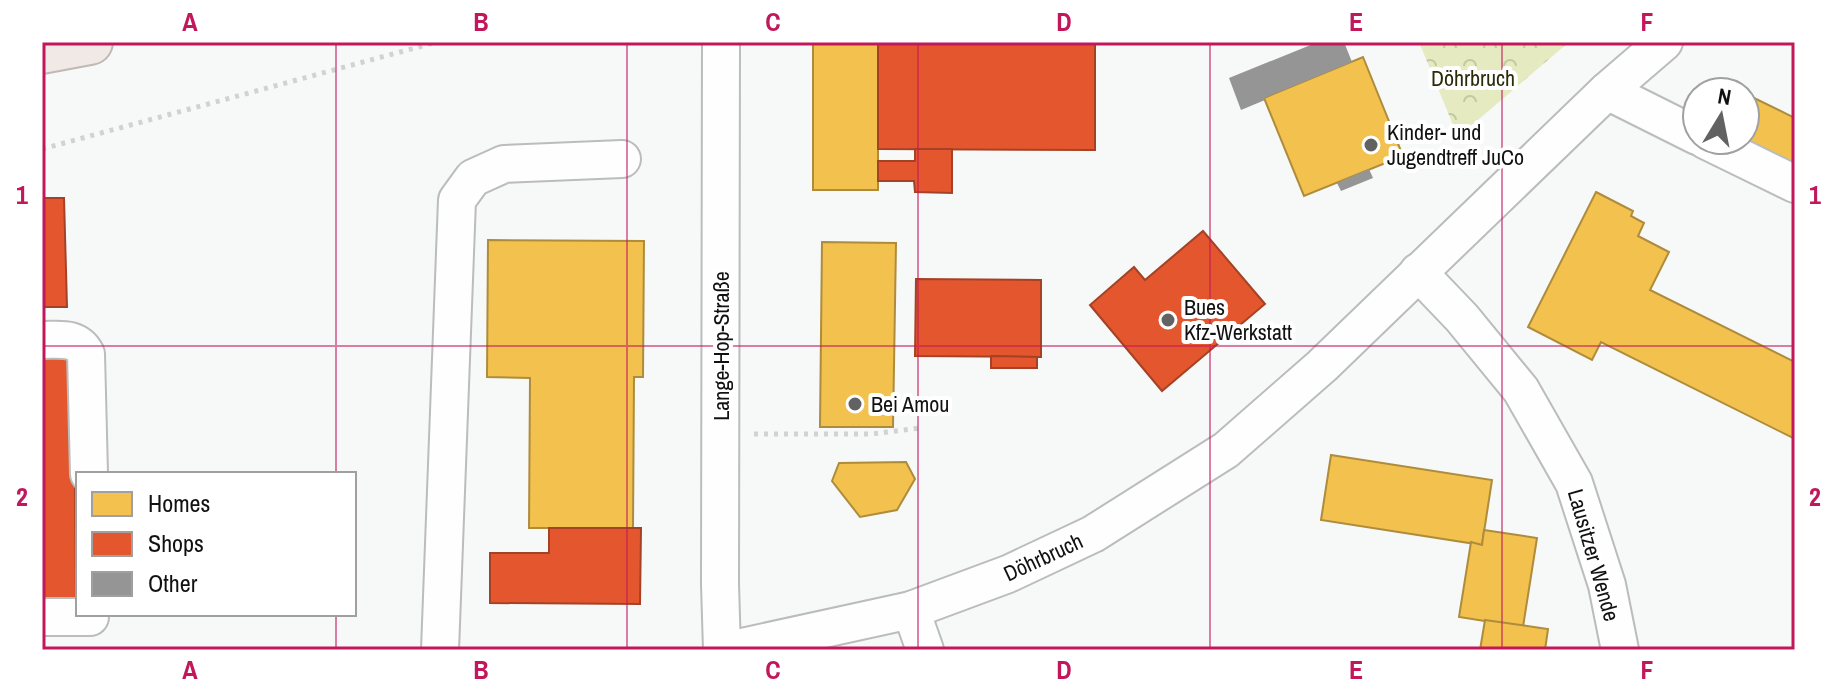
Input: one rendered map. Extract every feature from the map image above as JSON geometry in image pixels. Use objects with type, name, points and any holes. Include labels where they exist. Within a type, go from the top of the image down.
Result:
[{"type":"highway","points":[[42,51],[90,42]]},
{"type":"street","name":"Lange-Hop-Straße","points":[[721,42],[720,584],[725,650]]},
{"type":"street","name":"Döhrbruch","points":[[725,650],[911,610],[1008,574],[1093,534],[1226,450],[1322,366],[1607,91],[1664,42]]},
{"type":"street","points":[[1607,91],[1681,128]]},
{"type":"street","points":[[1738,156],[1795,184]]},
{"type":"street","points":[[440,650],[457,200],[473,178],[504,164],[622,159]]},
{"type":"street","name":"Lausitzer Wende","points":[[1418,272],[1462,318],[1521,390],[1574,483],[1607,585],[1620,650]]},
{"type":"street","points":[[42,340],[68,339],[83,347],[86,354],[89,472]]},
{"type":"street","points":[[911,610],[925,650]]},
{"type":"street","points":[[42,617],[90,627]]},
{"type":"path","points":[[42,149],[437,42]]},
{"type":"path","points":[[721,434],[871,434],[920,428]]},
{"type":"green space","name":"Döhrbruch","points":[[1419,42],[1569,42],[1458,137]]},
{"type":"building: Homes","points":[[813,42],[878,42],[878,190],[813,190]]},
{"type":"building: Homes","points":[[1363,57],[1403,156],[1304,196],[1264,98]]},
{"type":"building: Homes","points":[[1761,101],[1795,118],[1795,166],[1761,148]]},
{"type":"building: Homes","points":[[1596,192],[1633,211],[1631,216],[1644,223],[1638,236],[1669,252],[1650,290],[1795,362],[1795,439],[1601,342],[1592,360],[1528,327]]},
{"type":"building: Homes","points":[[488,240],[644,241],[643,377],[634,377],[633,528],[529,528],[530,378],[487,377]]},
{"type":"building: Homes","points":[[822,242],[896,243],[893,427],[820,427]]},
{"type":"building: Homes","points":[[1331,455],[1492,480],[1482,545],[1321,520]]},
{"type":"building: Homes","points":[[906,462],[915,479],[897,510],[860,517],[832,481],[839,463]]},
{"type":"building: Homes","points":[[1484,530],[1537,538],[1523,627],[1459,617],[1471,542],[1482,545]]},
{"type":"building: Homes","points":[[1485,620],[1548,629],[1545,650],[1480,650]]},
{"type":"building: Shops","points":[[878,42],[1095,42],[1095,150],[878,149]]},
{"type":"building: Shops","points":[[915,149],[952,149],[952,193],[915,192],[914,181],[878,181],[878,161],[915,161]]},
{"type":"building: Shops","points":[[42,198],[64,198],[67,307],[42,307]]},
{"type":"building: Shops","points":[[1203,231],[1265,304],[1162,391],[1090,305],[1134,267],[1145,280]]},
{"type":"building: Shops","points":[[916,279],[1041,280],[1041,357],[915,356]]},
{"type":"building: Shops","points":[[74,356],[76,608],[42,608],[42,357]]},
{"type":"building: Shops","points":[[991,356],[1037,357],[1037,368],[991,368]]},
{"type":"building: Shops","points":[[549,528],[641,528],[640,604],[490,603],[490,553],[549,553]]},
{"type":"building: Other","points":[[1318,42],[1344,42],[1352,62],[1241,110],[1229,78]]},
{"type":"building: Other","points":[[1369,169],[1373,178],[1341,191],[1337,183]]},
{"type":"place","name":"Kinder- und Jugendtreff JuCo","points":[[1371,145]]},
{"type":"place","name":"Bues Kfz-Werkstatt","points":[[1168,320]]},
{"type":"place","name":"Bei Amou","points":[[855,404]]}]
